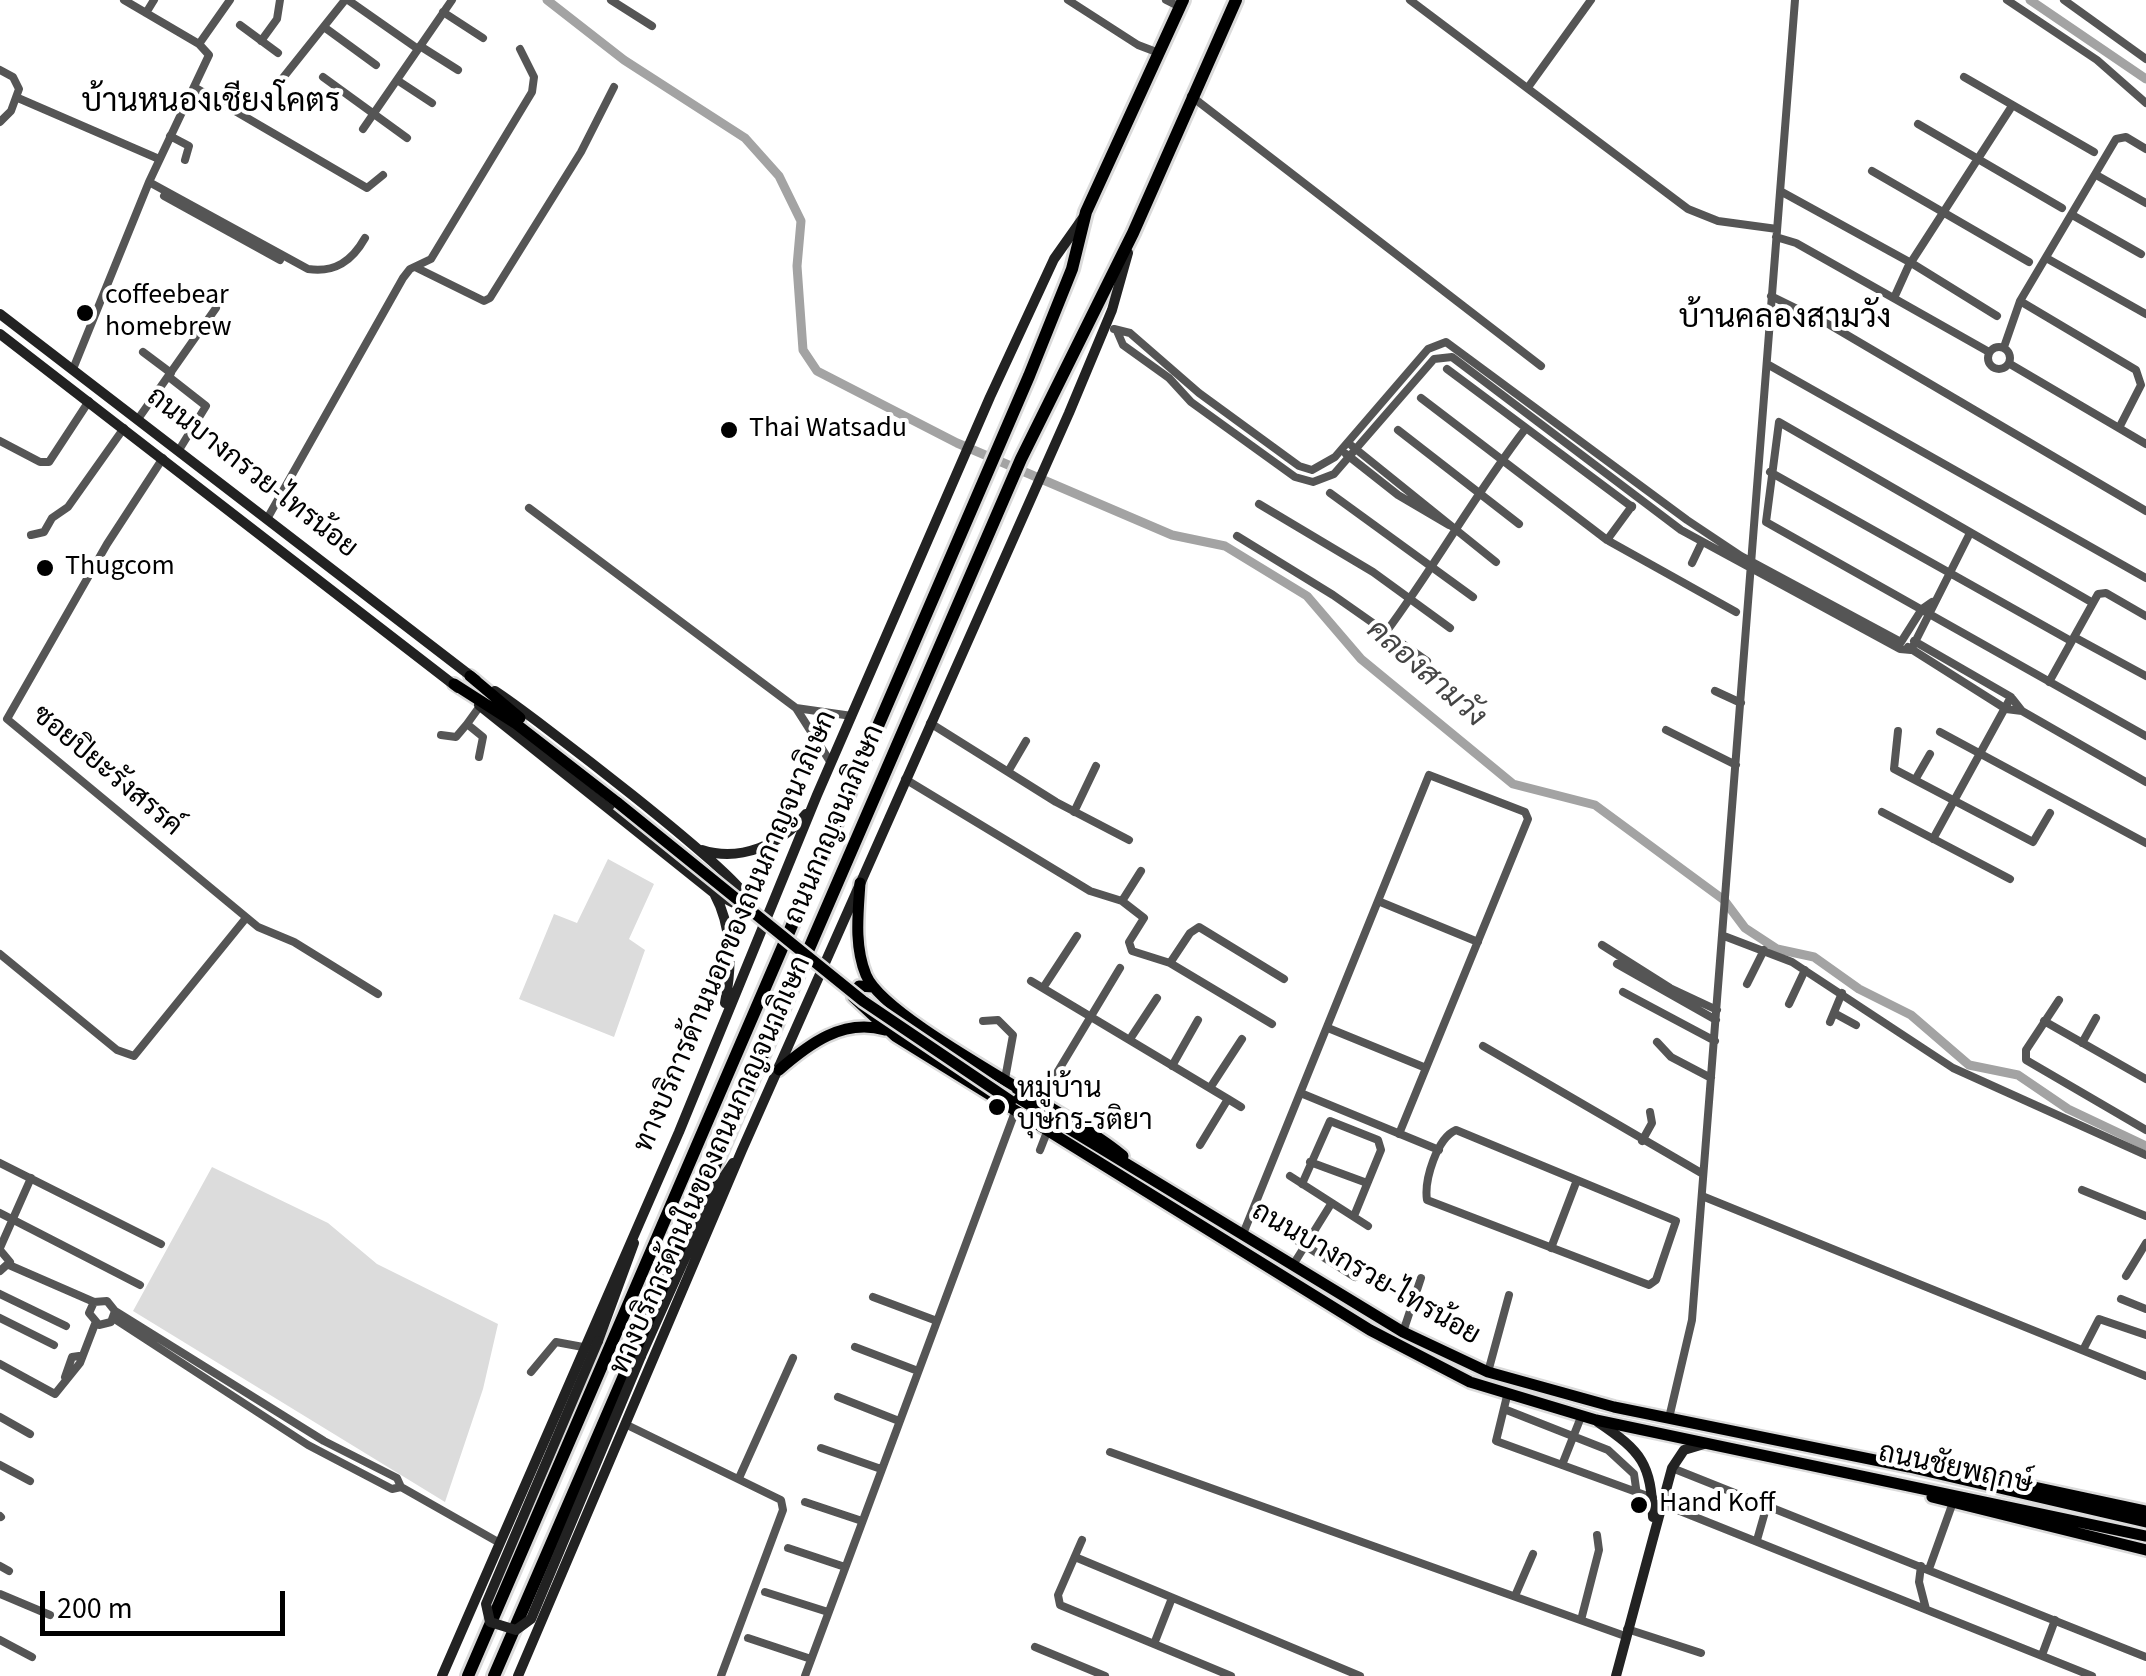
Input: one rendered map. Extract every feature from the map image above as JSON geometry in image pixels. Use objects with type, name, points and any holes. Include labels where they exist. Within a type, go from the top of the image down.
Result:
[{"type":"highway","name":"ถนนกาญจนาภิเษก","points":[[494,1676],[1020,460],[1133,232],[1236,0]]},
{"type":"highway","name":"ถนนกาญจนาภิเษก","points":[[468,1676],[997,450],[1072,269],[1086,212],[1181,4]]},
{"type":"main road","name":"ทางบริการด้านนอกของถนนกาญจนาภิเษก","points":[[442,1676],[960,466],[1054,259],[1086,212]]},
{"type":"main road","name":"ทางบริการด้านในของถนนกาญจนาภิเษก","points":[[518,1676],[742,1150],[1106,325],[1133,232]]},
{"type":"main road","name":"ถนนบางกรวย-ไทรน้อย","points":[[0,314],[470,676],[516,706],[698,849],[744,888],[747,899],[738,905],[714,892],[454,684],[0,334]]},
{"type":"main road","points":[[470,676],[881,1008],[1130,1181]]},
{"type":"main road","points":[[454,684],[515,723],[620,801]]},
{"type":"main road","points":[[698,849],[726,856],[761,847],[786,833],[813,805]]},
{"type":"main road","points":[[860,884],[860,954],[873,987],[916,1021],[1111,1146],[1138,1169]]},
{"type":"main road","points":[[714,892],[724,915],[730,950],[719,1029]]},
{"type":"main road","points":[[873,987],[859,986],[853,996],[890,1032],[1138,1169]]},
{"type":"main road","points":[[779,1070],[806,1047],[844,1029],[860,1026],[890,1032]]},
{"type":"main road","points":[[1014,1103],[1047,1132],[1130,1181]]},
{"type":"main road","points":[[648,1200],[598,1341],[486,1604],[490,1622],[498,1628],[516,1630],[531,1619],[640,1356],[717,1187],[742,1150]]},
{"type":"main road","name":"ถนนบางกรวย-ไทรน้อย","points":[[1138,1169],[1403,1332],[1488,1372],[1565,1396],[1756,1437]]},
{"type":"main road","name":"ถนนบางกรวย-ไทรน้อย","points":[[1130,1181],[1403,1349],[1506,1403],[1753,1454]]},
{"type":"main road","name":"ถนนบางกรวย-ไทรน้อย","points":[[1596,1420],[1636,1450],[1648,1471],[1656,1500],[1654,1528],[1616,1676]]},
{"type":"main road","name":"ถนนชัยพฤกษ์","points":[[1756,1437],[1909,1467],[2146,1522]]},
{"type":"main road","points":[[1672,1468],[1684,1450],[1706,1444]]},
{"type":"main road","name":"ถนนชัยพฤกษ์","points":[[1753,1454],[2146,1536]]},
{"type":"main road","points":[[1909,1467],[1952,1470],[2146,1511]]},
{"type":"main road","name":"ถนนบางกรวย-ไทรน้อย","points":[[1656,1500],[1672,1468]]},
{"type":"main road","points":[[1912,1486],[1952,1506],[2146,1550]]},
{"type":"street","points":[[73,369],[148,184],[209,55],[199,44],[124,0]]},
{"type":"street","points":[[146,13],[154,0]]},
{"type":"street","points":[[199,44],[230,0]]},
{"type":"street","points":[[262,41],[276,19],[280,0]]},
{"type":"street","points":[[282,79],[347,0],[458,70]]},
{"type":"street","points":[[363,130],[452,0]]},
{"type":"street","points":[[611,0],[652,26]]},
{"type":"street","points":[[1068,0],[1138,46],[1159,54]]},
{"type":"street","points":[[1166,0],[1181,4]]},
{"type":"street","points":[[1410,0],[1688,209],[1718,221],[1776,233],[1989,352],[2004,347]]},
{"type":"street","points":[[1529,86],[1591,0]]},
{"type":"street","points":[[1669,1418],[1692,1320],[1795,0]]},
{"type":"street","points":[[2007,0],[2097,60],[2146,103]]},
{"type":"street","points":[[2064,0],[2146,59]]},
{"type":"street","points":[[444,12],[483,38]]},
{"type":"street","points":[[240,25],[278,54]]},
{"type":"street","points":[[324,28],[376,65]]},
{"type":"street","points":[[266,519],[390,299],[415,266],[431,259],[532,92],[534,77],[520,49]]},
{"type":"street","points":[[0,70],[17,82],[18,98],[0,122]]},
{"type":"street","points":[[323,77],[407,138]]},
{"type":"street","points":[[1964,77],[2094,152]]},
{"type":"street","points":[[397,80],[432,103]]},
{"type":"street","points":[[194,87],[367,188],[383,175]]},
{"type":"street","points":[[415,266],[452,289],[484,302],[490,298],[581,152],[614,88]]},
{"type":"street","points":[[1191,96],[1542,366]]},
{"type":"street","points":[[18,98],[159,160]]},
{"type":"street","points":[[1894,298],[2012,106]]},
{"type":"street","points":[[1918,124],[2062,208]]},
{"type":"street","points":[[170,136],[190,146],[185,160]]},
{"type":"street","points":[[2004,347],[2020,302],[2120,136],[2146,149]]},
{"type":"street","points":[[1872,171],[2029,262]]},
{"type":"street","points":[[2098,176],[2146,203]]},
{"type":"street","points":[[148,184],[308,269],[330,270],[345,263],[365,238]]},
{"type":"street","points":[[148,184],[280,260]]},
{"type":"street","points":[[1782,192],[1913,264],[1997,316]]},
{"type":"street","points":[[2074,216],[2141,254]]},
{"type":"street","points":[[2048,259],[2146,314]]},
{"type":"street","points":[[1771,296],[1830,325],[2146,511]]},
{"type":"street","points":[[2020,302],[2136,370],[2141,385],[2118,428]]},
{"type":"street","points":[[138,419],[216,308]]},
{"type":"street","points":[[1106,325],[1130,334],[1210,401],[1306,470],[1328,464],[1436,343],[1458,348],[1538,409],[1637,498]]},
{"type":"street","points":[[1117,331],[1123,345],[1203,411],[1304,482],[1324,480],[1350,457],[1440,355],[1452,356],[1637,498],[1707,533],[1749,565],[1900,649],[1914,647]]},
{"type":"street","points":[[2004,347],[2010,354],[2010,364]]},
{"type":"street","points":[[1144,360],[1151,350]]},
{"type":"street","points":[[143,352],[206,406],[179,450]]},
{"type":"street","points":[[1989,352],[1989,362],[1996,369],[2010,364]]},
{"type":"street","points":[[1767,364],[2146,578]]},
{"type":"street","points":[[2010,364],[2146,444]]},
{"type":"street","points":[[1447,369],[1526,428],[1702,542],[1904,639],[2006,709],[2022,711],[2146,782]]},
{"type":"street","points":[[1422,398],[1607,540],[1736,612]]},
{"type":"street","points":[[0,440],[40,462],[48,462],[89,401]]},
{"type":"street","points":[[1203,411],[1210,401]]},
{"type":"street","points":[[1531,417],[1538,409]]},
{"type":"street","points":[[2093,603],[1779,422],[1766,522],[2146,736]]},
{"type":"street","points":[[31,535],[44,532],[52,518],[68,507],[124,428]]},
{"type":"street","points":[[1386,632],[1432,568],[1451,527],[1526,428]]},
{"type":"street","points":[[1398,430],[1519,524]]},
{"type":"street","points":[[1344,446],[1356,449],[1446,518],[1451,527]]},
{"type":"street","points":[[1344,446],[1350,457],[1398,495],[1451,527],[1496,562]]},
{"type":"street","name":"ซอยปิยะรังสรรค์","points":[[163,458],[107,544],[6,719],[246,918],[378,994]]},
{"type":"street","points":[[1770,472],[1948,573],[2146,676]]},
{"type":"street","points":[[1330,494],[1473,597]]},
{"type":"street","points":[[1607,540],[1637,498]]},
{"type":"street","points":[[1259,504],[1373,572],[1450,628]]},
{"type":"street","points":[[530,508],[796,708],[831,763]]},
{"type":"street","points":[[1692,562],[1707,533]]},
{"type":"street","points":[[1904,639],[1932,602],[1968,534]]},
{"type":"street","points":[[1237,536],[1426,662]]},
{"type":"street","points":[[2050,682],[2101,592],[2146,616]]},
{"type":"street","points":[[1914,647],[1926,611]]},
{"type":"street","points":[[1936,662],[2012,697],[2022,711]]},
{"type":"street","points":[[1715,691],[1741,703]]},
{"type":"street","points":[[1934,839],[2012,697]]},
{"type":"street","points":[[441,734],[456,738],[480,706]]},
{"type":"street","points":[[796,708],[852,716]]},
{"type":"street","points":[[0,729],[6,719]]},
{"type":"street","points":[[930,723],[1074,812],[1128,840]]},
{"type":"street","points":[[467,724],[483,737],[479,757]]},
{"type":"street","points":[[1666,730],[1736,765]]},
{"type":"street","points":[[1898,731],[1894,769],[2033,842],[2050,813]]},
{"type":"street","points":[[1940,732],[2146,844]]},
{"type":"street","points":[[1009,770],[1026,741]]},
{"type":"street","points":[[1915,780],[1930,754]]},
{"type":"street","points":[[1074,812],[1096,766]]},
{"type":"street","points":[[1243,1234],[1304,1094],[1430,775],[1525,812],[1528,820],[1399,1134]]},
{"type":"street","points":[[905,778],[1090,891],[1122,900],[1144,919],[1130,949],[1150,960],[1170,963],[1272,1024]]},
{"type":"street","points":[[1882,812],[2010,879]]},
{"type":"street","points":[[1122,900],[1141,871]]},
{"type":"street","points":[[1378,901],[1478,942]]},
{"type":"street","points":[[0,954],[117,1050],[134,1056],[147,1046],[246,918]]},
{"type":"street","points":[[1170,963],[1190,933],[1199,927],[1284,979]]},
{"type":"street","points":[[1044,988],[1077,936]]},
{"type":"street","points":[[1724,936],[1805,970],[1953,1068],[2146,1155]]},
{"type":"street","points":[[1602,946],[1670,988],[1717,1010]]},
{"type":"street","points":[[1748,984],[1764,950]]},
{"type":"street","points":[[1618,964],[1716,1020]]},
{"type":"street","points":[[1040,1101],[1120,968]]},
{"type":"street","points":[[1789,1004],[1805,970]]},
{"type":"street","points":[[1031,980],[1241,1107]]},
{"type":"street","points":[[1624,992],[1715,1040]]},
{"type":"street","points":[[1830,1022],[1842,994]]},
{"type":"street","points":[[1130,1039],[1157,998]]},
{"type":"street","points":[[2059,1000],[2026,1050],[2026,1060],[2146,1130]]},
{"type":"street","points":[[1834,1013],[1856,1025]]},
{"type":"street","points":[[2082,1043],[2096,1018]]},
{"type":"street","points":[[983,1021],[998,1020],[1013,1035],[1004,1079]]},
{"type":"street","points":[[1172,1066],[1198,1020]]},
{"type":"street","points":[[2044,1021],[2146,1080]]},
{"type":"street","points":[[1328,1028],[1426,1068]]},
{"type":"street","points":[[1210,1088],[1242,1039]]},
{"type":"street","points":[[1656,1042],[1671,1057],[1712,1078]]},
{"type":"street","points":[[1483,1046],[1704,1174]]},
{"type":"street","points":[[1304,1094],[1439,1150]]},
{"type":"street","points":[[1200,1145],[1228,1099]]},
{"type":"street","points":[[805,1676],[1014,1103]]},
{"type":"street","points":[[1642,1141],[1652,1123],[1650,1112]]},
{"type":"street","points":[[1302,1184],[1326,1124],[1334,1122],[1381,1144],[1354,1216]]},
{"type":"street","points":[[1456,1130],[1676,1221],[1656,1280],[1649,1284],[1427,1200],[1426,1188],[1439,1150],[1450,1132],[1456,1130]]},
{"type":"street","points":[[1040,1150],[1047,1132]]},
{"type":"street","points":[[1310,1162],[1367,1183]]},
{"type":"street","points":[[0,1163],[160,1244]]},
{"type":"street","points":[[1290,1176],[1368,1226]]},
{"type":"street","points":[[31,1178],[0,1249],[8,1255],[4,1268],[94,1302],[107,1301],[114,1315],[324,1454],[392,1488],[401,1487],[498,1542]]},
{"type":"street","points":[[1551,1248],[1578,1180]]},
{"type":"street","points":[[2082,1190],[2146,1216]]},
{"type":"street","points":[[1702,1196],[2146,1376]]},
{"type":"street","points":[[1293,1265],[1331,1204]]},
{"type":"street","points":[[0,1213],[140,1285]]},
{"type":"street","points":[[1271,1224],[1354,1276]]},
{"type":"street","points":[[2126,1276],[2142,1260],[2146,1244]]},
{"type":"street","points":[[1403,1332],[1421,1278]]},
{"type":"street","points":[[0,1294],[66,1326]]},
{"type":"street","points":[[1488,1372],[1509,1295]]},
{"type":"street","points":[[873,1297],[937,1321]]},
{"type":"street","points":[[2121,1299],[2146,1309]]},
{"type":"street","points":[[94,1302],[88,1313],[96,1324],[104,1326],[114,1315]]},
{"type":"street","points":[[114,1315],[330,1444],[397,1478],[401,1487]]},
{"type":"street","points":[[0,1318],[54,1345]]},
{"type":"street","points":[[2083,1350],[2099,1319],[2146,1335]]},
{"type":"street","points":[[0,1364],[55,1394],[80,1362],[79,1356],[96,1324]]},
{"type":"street","points":[[531,1372],[556,1342],[582,1347]]},
{"type":"street","points":[[856,1346],[918,1371]]},
{"type":"street","points":[[739,1478],[793,1358]]},
{"type":"street","points":[[212,1383],[218,1374]]},
{"type":"street","points":[[838,1397],[900,1420]]},
{"type":"street","points":[[1637,1495],[1630,1467],[1608,1450],[1506,1403],[1496,1441],[1637,1495],[1656,1500],[2092,1676]]},
{"type":"street","points":[[0,1417],[30,1434]]},
{"type":"street","points":[[1562,1465],[1582,1417]]},
{"type":"street","points":[[625,1424],[778,1496],[783,1510],[721,1676]]},
{"type":"street","points":[[324,1454],[330,1444]]},
{"type":"street","points":[[821,1448],[881,1469]]},
{"type":"street","points":[[1110,1452],[1581,1620],[1700,1653]]},
{"type":"street","points":[[0,1465],[30,1481]]},
{"type":"street","points":[[1672,1468],[2146,1658]]},
{"type":"street","points":[[805,1502],[862,1521]]},
{"type":"street","points":[[1926,1609],[1920,1582],[1952,1506]]},
{"type":"street","points":[[1757,1540],[1766,1512]]},
{"type":"street","points":[[1581,1620],[1599,1550],[1598,1535]]},
{"type":"street","points":[[1082,1540],[1058,1595],[1060,1605],[1231,1676]]},
{"type":"street","points":[[788,1548],[845,1567]]},
{"type":"street","points":[[1515,1596],[1534,1554]]},
{"type":"street","points":[[1075,1557],[1360,1676]]},
{"type":"street","points":[[0,1566],[9,1571]]},
{"type":"street","points":[[765,1592],[828,1612]]},
{"type":"street","points":[[0,1594],[50,1615]]},
{"type":"street","points":[[1154,1644],[1172,1598]]},
{"type":"street","points":[[2042,1654],[2055,1620]]},
{"type":"street","points":[[748,1638],[811,1659]]},
{"type":"street","points":[[0,1640],[32,1657]]},
{"type":"street","points":[[1035,1647],[1105,1676]]},
{"type":"shaded area","points":[[608,859],[654,884],[629,939],[645,950],[614,1037],[519,999],[554,914],[577,923]]},
{"type":"shaded area","points":[[212,1167],[328,1223],[377,1264],[498,1324],[483,1389],[445,1502],[133,1311]]},
{"type":"waterway","name":"คลองสามวัง","points":[[547,0],[624,60],[745,138],[779,176],[801,221],[797,266],[803,350],[817,371],[957,443],[1172,535],[1225,546],[1307,596],[1361,659],[1513,784],[1595,805],[1724,900],[1745,928],[1777,949],[1814,957],[1859,989],[1911,1015],[1969,1065],[2018,1075],[2068,1109],[2146,1146]]},
{"type":"waterway","points":[[2030,0],[2146,79]]},
{"type":"place","name":"coffeebear homebrew","points":[[85,313]]},
{"type":"place","name":"Thai Watsadu","points":[[729,430]]},
{"type":"place","name":"Thugcom","points":[[45,568]]},
{"type":"place","name":"หมู่บ้าน บุษกร-รติยา","points":[[997,1107]]},
{"type":"place","name":"Hand Koff","points":[[1639,1505]]},
{"type":"district","name":"บ้านหนองเชียงโคตร","points":[[211,104]]},
{"type":"district","name":"บ้านคลองสามวัง","points":[[1785,320]]}]
